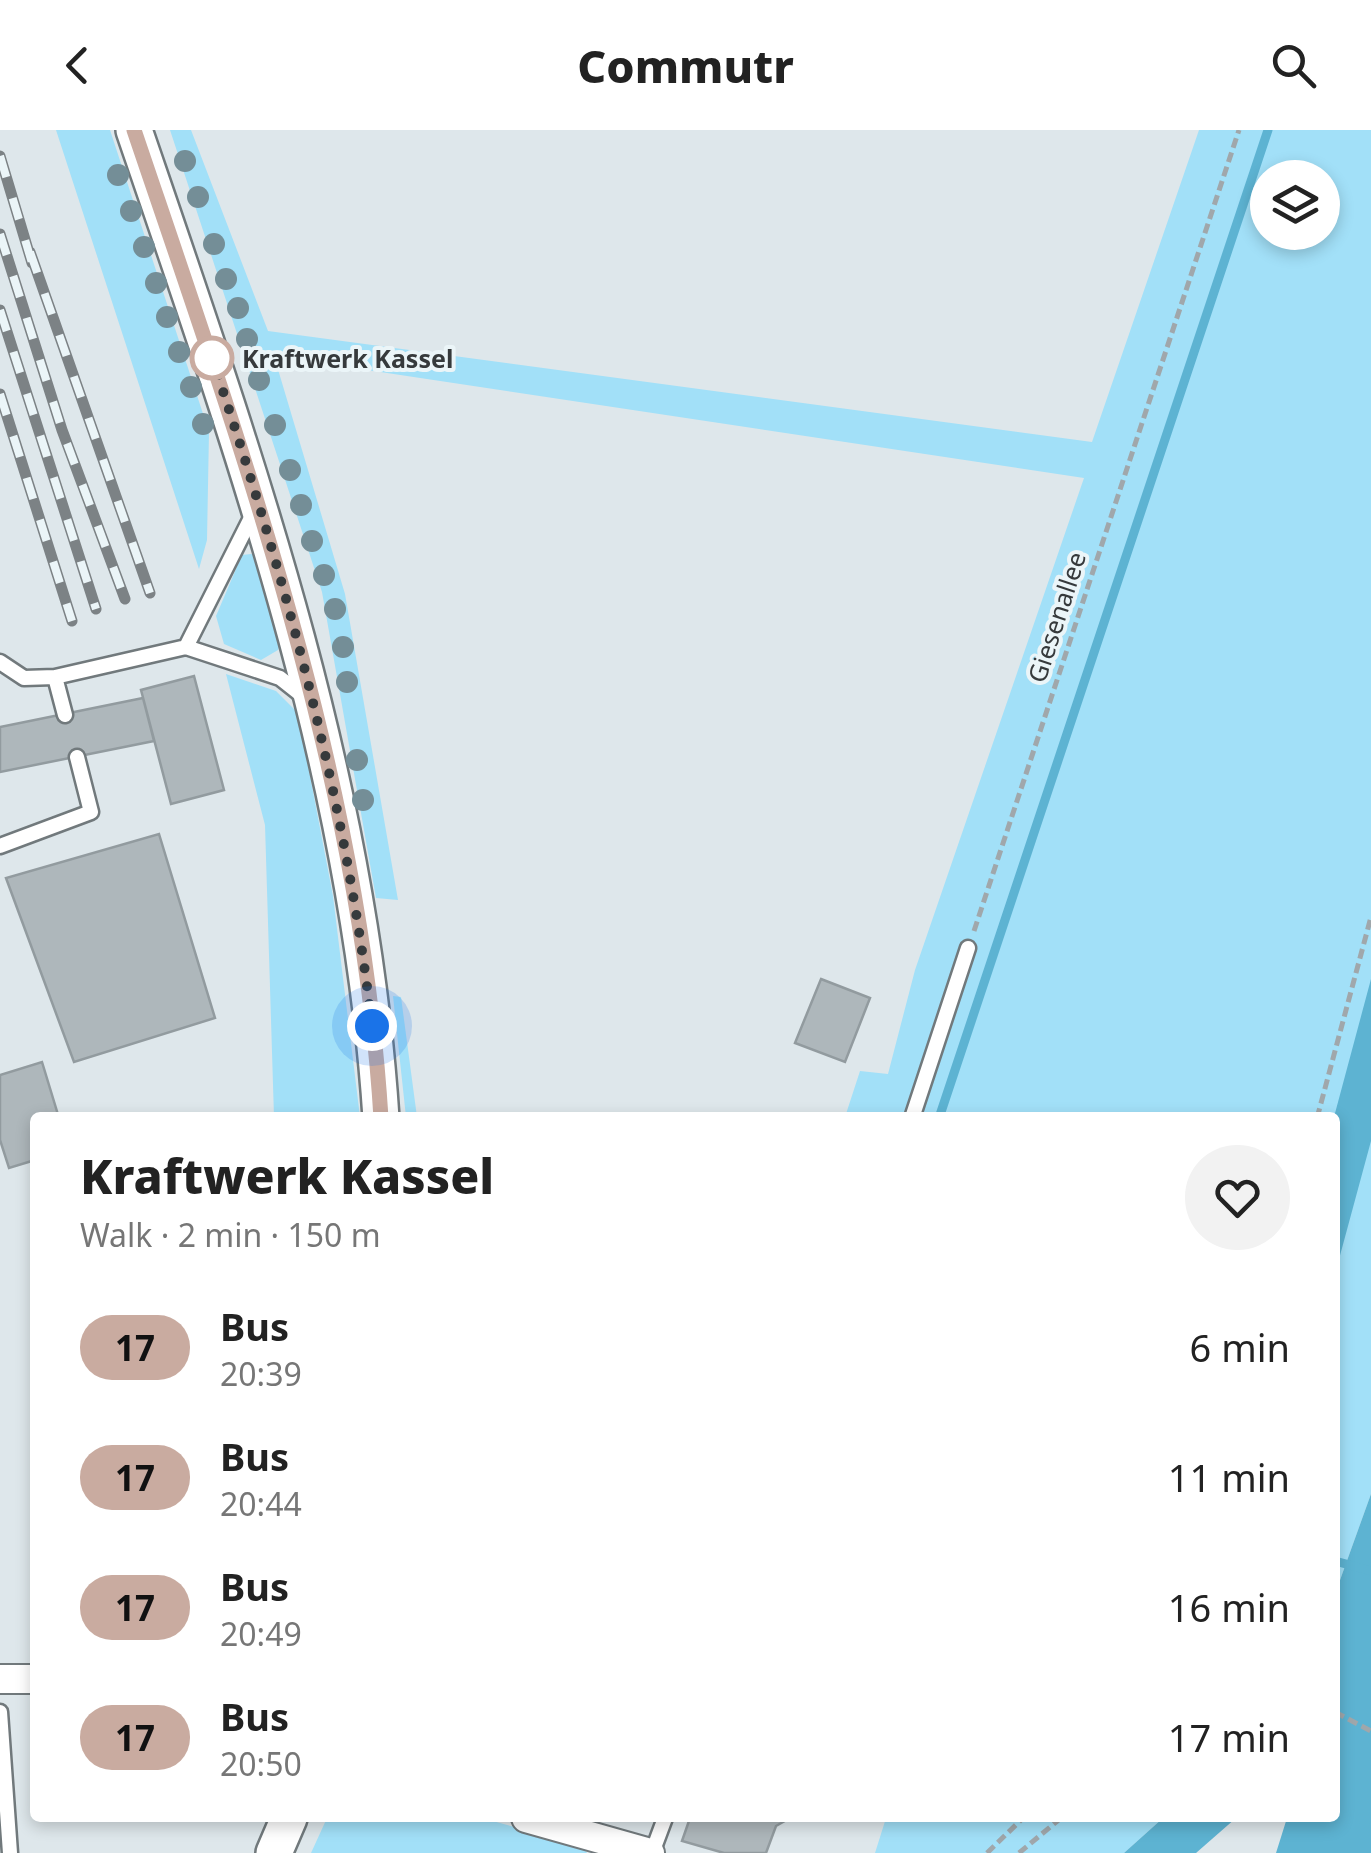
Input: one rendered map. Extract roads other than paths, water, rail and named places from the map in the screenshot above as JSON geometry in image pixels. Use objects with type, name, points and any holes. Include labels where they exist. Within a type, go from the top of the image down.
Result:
[{"type":"street","points":[[134,130],[260,501],[316,708],[355,911],[380,1112]]},
{"type":"street","points":[[0,1679],[30,1680]]},
{"type":"street","points":[[274,1853],[288,1822]]},
{"type":"street","points":[[540,1822],[651,1853]]},
{"type":"lane","points":[[186,647],[260,501]]},
{"type":"lane","points":[[0,662],[24,678],[55,677],[186,647],[280,678],[316,708]]},
{"type":"lane","points":[[55,677],[65,714]]},
{"type":"lane","points":[[0,846],[91,812],[77,757]]},
{"type":"lane","points":[[914,1112],[968,948]]},
{"type":"lane","points":[[0,1712],[10,1853]]},
{"type":"lane","points":[[651,1853],[663,1822]]},
{"type":"waterway","points":[[941,1112],[1268,130]]},
{"type":"waterway","points":[[1340,1562],[1371,1571]]},
{"type":"railway","points":[[0,156],[32,263]]},
{"type":"railway","points":[[0,234],[62,430],[125,599]]},
{"type":"railway","points":[[30,252],[150,593]]},
{"type":"railway","points":[[0,310],[96,609]]},
{"type":"railway","points":[[0,394],[72,621]]},
{"type":"place","name":"Kraftwerk Kassel","points":[[212,358]]}]
